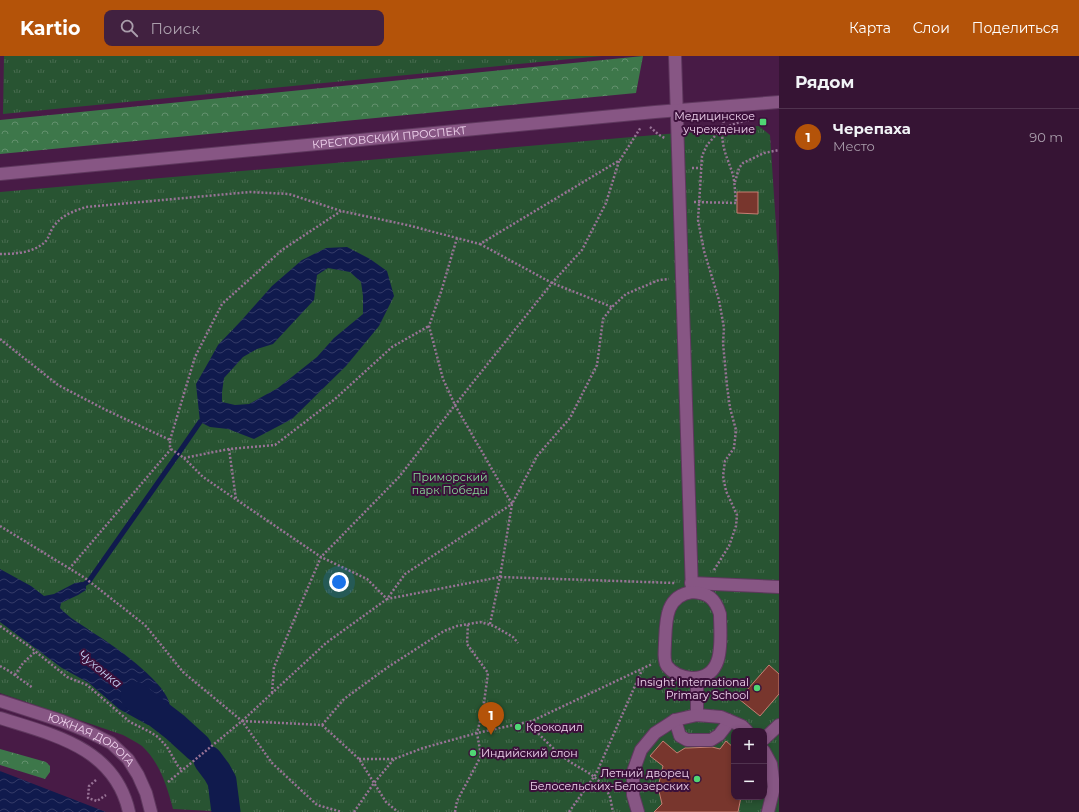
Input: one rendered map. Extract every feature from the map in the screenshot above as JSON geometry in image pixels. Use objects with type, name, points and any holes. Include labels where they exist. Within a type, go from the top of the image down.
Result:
[{"type":"street","points":[[675,56],[681,278],[694,586],[714,601],[720,614],[720,653],[716,666],[705,677],[688,678],[679,675],[667,666],[664,658],[666,618],[669,609],[678,597],[694,586],[779,586]]},
{"type":"street","name":"КРЕСТОВСКИЙ ПРОСПЕКТ","points":[[0,174],[676,110],[779,102]]},
{"type":"street","points":[[697,678],[697,715]]},
{"type":"street","name":"ЮЖНАЯ ДОРОГА","points":[[0,701],[62,721],[111,743],[128,759],[138,775],[146,793],[151,812]]},
{"type":"street","points":[[638,812],[633,795],[633,772],[641,750],[656,733],[675,720],[697,715],[721,717],[744,728]]},
{"type":"street","name":"ЮЖНАЯ ДОРОГА","points":[[0,718],[58,738],[82,748],[94,756],[112,775],[128,805],[129,812]]},
{"type":"street","points":[[675,720],[680,736],[687,740],[711,740],[720,735],[728,720]]},
{"type":"street","points":[[767,736],[779,725]]},
{"type":"street","points":[[767,758],[770,764],[774,787],[768,812]]},
{"type":"path","points":[[679,202],[736,203],[733,174],[724,150],[723,142],[722,129],[725,114]]},
{"type":"path","points":[[387,599],[500,577],[694,586],[714,570],[729,546],[736,526],[737,515],[726,491],[723,476],[725,461],[734,448],[736,430],[730,408],[727,386],[723,343],[724,328],[718,300],[704,251],[698,220],[702,156],[707,145],[722,129],[737,122],[750,119]]},
{"type":"path","points":[[272,693],[274,668],[321,558],[399,478],[552,283],[582,250],[606,203],[620,160],[642,127],[647,126],[661,137],[677,140]]},
{"type":"path","points":[[735,184],[739,168],[743,163],[764,153],[779,150]]},
{"type":"path","points":[[480,244],[620,160]]},
{"type":"path","points":[[0,254],[16,254],[32,250],[45,242],[54,225],[69,213],[86,206],[250,192],[290,194],[341,211],[407,225],[480,244],[552,283],[612,306]]},
{"type":"path","points":[[341,211],[282,250],[222,304],[195,356],[170,440],[170,447],[184,458],[203,477],[321,558],[367,579],[387,599]]},
{"type":"path","points":[[457,238],[429,326],[443,379],[455,405],[512,504]]},
{"type":"path","points":[[490,624],[500,577],[512,504],[536,456],[570,418],[594,371],[597,364],[603,319],[612,306],[626,294],[659,280],[681,278]]},
{"type":"path","points":[[184,458],[228,449],[275,445],[335,399],[392,347],[429,326]]},
{"type":"path","points":[[0,339],[58,385],[106,410],[170,440]]},
{"type":"path","points":[[228,449],[236,499]]},
{"type":"path","points":[[69,569],[173,450]]},
{"type":"path","points":[[168,782],[242,721],[326,643],[387,599],[406,574],[512,504]]},
{"type":"path","points":[[0,526],[85,578],[145,625],[183,672],[242,721],[272,763],[317,805],[342,812]]},
{"type":"path","points":[[322,725],[344,699],[388,667],[444,631],[480,622],[490,624],[513,637],[518,644]]},
{"type":"path","points":[[455,812],[457,801],[481,756],[477,733],[488,673],[467,644],[468,624]]},
{"type":"path","points":[[0,626],[67,677],[87,685],[130,722],[158,737],[167,747],[182,770]]},
{"type":"path","points":[[15,674],[23,663],[35,652]]},
{"type":"path","points":[[358,759],[394,759],[423,748],[477,733],[532,721],[664,658]]},
{"type":"path","points":[[0,666],[15,674],[33,688]]},
{"type":"path","points":[[569,812],[594,776],[642,669]]},
{"type":"path","points":[[482,712],[502,712]]},
{"type":"path","points":[[242,721],[322,725],[358,759],[386,802],[398,812]]},
{"type":"path","points":[[527,722],[563,756],[594,776],[610,797],[613,812]]},
{"type":"path","points":[[354,812],[374,783],[394,759]]},
{"type":"path","points":[[96,780],[89,786],[88,798],[98,801],[106,795]]},
{"type":"green space","points":[[4,56],[602,56],[3,114]]},
{"type":"green space","points":[[643,56],[636,93],[0,154],[0,120]]},
{"type":"green space","name":"Приморский парк Победы","points":[[759,126],[770,135],[779,271],[779,812],[231,812],[173,809],[162,775],[154,760],[142,746],[123,735],[0,693],[0,192]]},
{"type":"green space","points":[[0,749],[46,762],[50,766],[50,772],[45,779],[0,765]]},
{"type":"water","points":[[347,247],[370,259],[387,271],[394,296],[379,326],[346,366],[292,419],[254,439],[228,429],[210,427],[200,422],[196,384],[218,345],[272,286],[302,260],[326,248]],"holes":[[[328,268],[350,272],[361,282],[363,314],[334,338],[317,357],[278,388],[249,404],[235,405],[222,402],[224,378],[243,357],[257,349],[273,344],[314,300],[317,275]]]},
{"type":"water","points":[[0,569],[31,586],[44,596],[54,594],[75,583],[82,582],[85,584],[86,590],[61,603],[60,608],[71,618],[136,663],[157,683],[165,693],[169,702],[170,715],[166,721],[148,725],[119,709],[89,683],[62,668],[0,622]]},
{"type":"water","points":[[0,771],[106,812],[0,812]]},
{"type":"building","points":[[737,192],[758,192],[758,214],[737,213]]},
{"type":"building","points":[[769,665],[779,674],[779,694],[760,716],[739,699]]},
{"type":"building","name":"Летний дворец Белосельских-Белозерских","points":[[663,741],[677,753],[685,748],[712,747],[720,749],[726,741],[731,745],[731,800],[740,800],[738,812],[654,812],[662,804],[658,787],[663,766],[650,756]]},
{"type":"waterway","points":[[80,587],[89,581],[200,422]]},
{"type":"waterway","name":"Чухонка","points":[[135,696],[175,727],[197,747]]},
{"type":"waterway","name":"Чухонка","points":[[208,760],[222,781],[226,812]]},
{"type":"place","name":"Медицинское учреждение","points":[[763,122]]},
{"type":"place","name":"Insight International Primary School","points":[[757,688]]},
{"type":"place","name":"Крокодил","points":[[518,727]]},
{"type":"place","name":"Черепаха","points":[[491,735]]},
{"type":"place","name":"Индийский слон","points":[[473,753]]},
{"type":"place","name":"Летний дворец Белосельских-Белозерских","points":[[697,779]]}]
